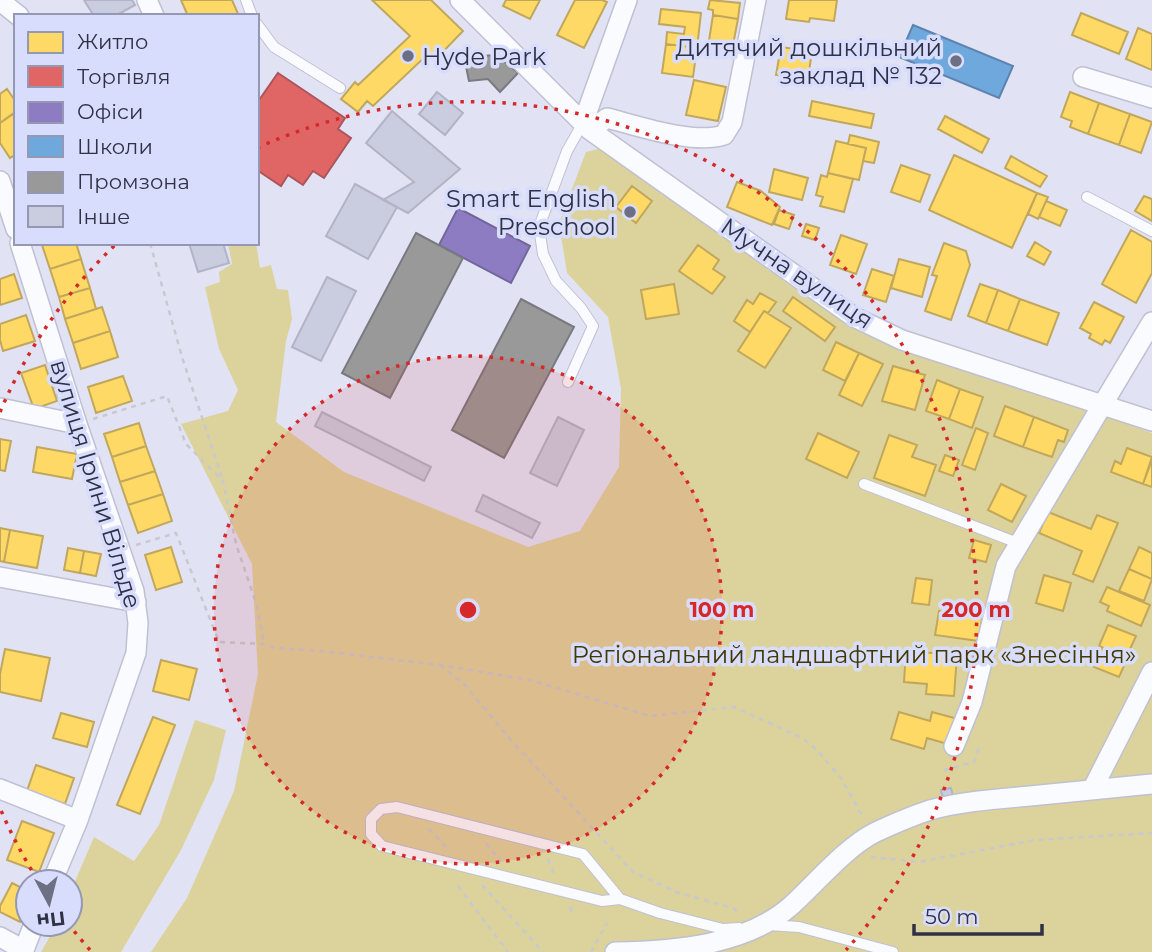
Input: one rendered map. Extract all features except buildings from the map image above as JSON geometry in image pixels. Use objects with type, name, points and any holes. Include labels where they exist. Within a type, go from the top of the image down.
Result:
[{"type":"street","name":"Мучна вулиця","points":[[460,0],[587,127],[854,317],[902,340],[1152,421]]},
{"type":"street","points":[[587,127],[626,0]]},
{"type":"street","points":[[587,127],[607,118],[669,133],[712,139],[724,135],[732,122],[756,0]]},
{"type":"street","points":[[0,1],[16,14]]},
{"type":"street","points":[[1083,77],[1152,99]]},
{"type":"street","points":[[0,181],[14,223]]},
{"type":"street","name":"вулиця Ірини Вільде","points":[[21,245],[136,601],[138,623],[136,653],[78,820],[58,868]]},
{"type":"street","points":[[954,746],[972,702],[1006,566],[1152,322]]},
{"type":"street","points":[[0,408],[77,424]]},
{"type":"street","points":[[0,577],[136,601]]},
{"type":"street","points":[[1092,790],[1152,672]]},
{"type":"street","points":[[615,952],[653,951],[703,943],[728,938],[759,926],[790,907],[847,854],[873,834],[930,810],[973,801],[1152,784]]},
{"type":"street","points":[[0,789],[78,820]]},
{"type":"street","points":[[0,937],[23,950],[28,938]]},
{"type":"lane","points":[[259,27],[274,47],[340,88]]},
{"type":"lane","points":[[568,382],[593,326],[582,308],[556,281],[543,254],[540,227],[567,151],[587,127]]},
{"type":"lane","points":[[1087,197],[1152,230]]},
{"type":"lane","points":[[864,484],[1018,542]]},
{"type":"lane","points":[[620,899],[583,854],[389,806],[375,814],[370,827],[375,841],[382,846],[602,901],[620,899],[660,913],[723,929],[799,927],[893,952]]},
{"type":"path","points":[[151,245],[182,357],[223,481],[236,544],[257,606],[264,644]]},
{"type":"path","points":[[77,424],[167,396],[186,444],[223,481]]},
{"type":"path","points":[[120,550],[176,533],[219,642],[225,644],[264,644],[275,648],[440,665],[530,680],[650,716],[734,707],[802,738],[816,749],[841,779],[873,834]]},
{"type":"path","points":[[440,665],[464,684],[510,739],[633,872],[679,893],[733,908],[740,914]]},
{"type":"path","points":[[944,770],[974,762],[979,747]]},
{"type":"path","points":[[474,827],[513,879]]},
{"type":"path","points":[[847,854],[919,862],[1035,840],[1152,833]]},
{"type":"path","points":[[540,844],[562,891]]},
{"type":"path","points":[[458,886],[508,952]]},
{"type":"path","points":[[591,952],[607,923]]},
{"type":"green space","name":"Регіональний ландшафтний парк «Знесіння»","points":[[602,148],[812,299],[888,344],[1003,380],[1152,433],[1152,952],[151,952],[187,898],[234,791],[258,674],[252,564],[181,424],[228,411],[238,390],[219,349],[205,287],[220,282],[219,272],[232,264],[228,245],[256,245],[260,268],[271,265],[277,289],[288,290],[292,319],[286,341],[276,422],[344,472],[528,547],[580,531],[619,467],[621,389],[608,317],[567,273],[559,223],[586,152]]},
{"type":"green space","points":[[195,720],[226,730],[214,780],[181,850],[121,952],[41,952],[49,938],[84,938],[84,868],[81,868],[94,837],[134,861],[159,825]]},
{"type":"place","name":"Hyde Park","points":[[408,56]]},
{"type":"place","name":"Дитячий дошкільний заклад № 132","points":[[956,61]]},
{"type":"place","name":"Smart English Preschool","points":[[630,212]]}]
